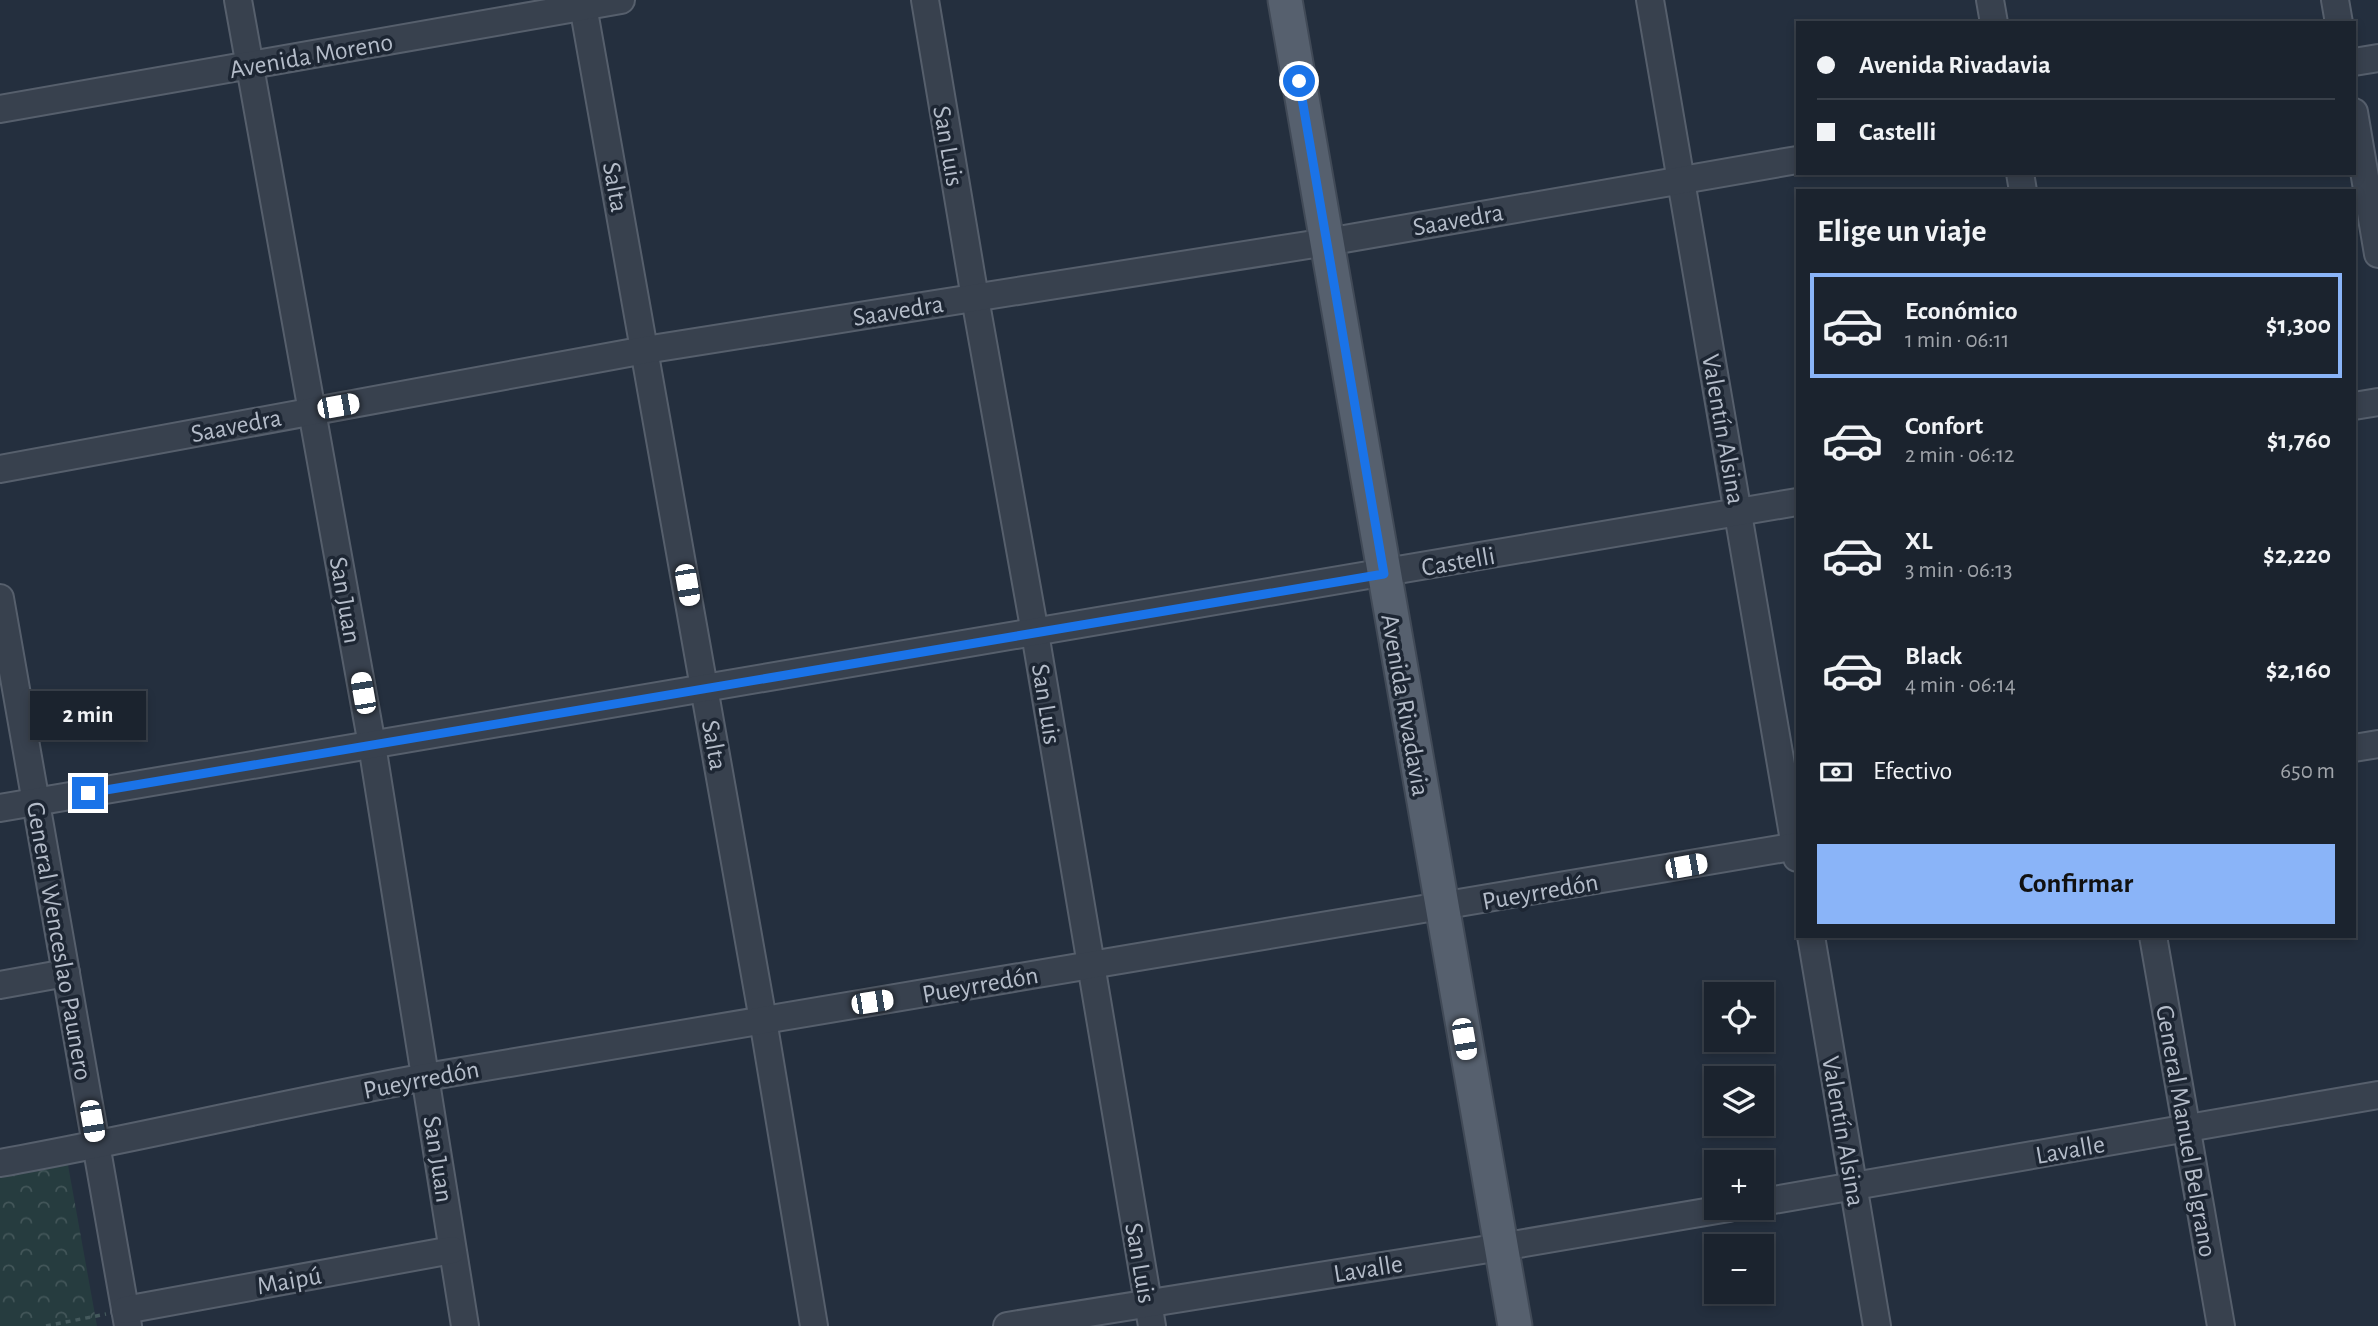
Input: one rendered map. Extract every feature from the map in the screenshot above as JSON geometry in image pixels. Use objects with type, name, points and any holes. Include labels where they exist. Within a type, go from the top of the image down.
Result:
[{"type":"main road","name":"Avenida Rivadavia","points":[[1285,0],[1515,1326]]},
{"type":"street","name":"San Juan","points":[[238,0],[372,745],[465,1326]]},
{"type":"street","name":"Avenida Moreno","points":[[0,109],[250,66],[582,3],[621,0]]},
{"type":"street","name":"San Luis","points":[[925,0],[1150,1314]]},
{"type":"street","name":"Valentín Alsina","points":[[1650,0],[1796,844]]},
{"type":"street","points":[[1990,0],[1994,21]]},
{"type":"street","points":[[2335,0],[2339,21]]},
{"type":"street","name":"Salta","points":[[582,3],[705,689],[814,1326]]},
{"type":"street","points":[[2356,62],[2378,58]]},
{"type":"street","points":[[2356,124],[2378,254]]},
{"type":"street","name":"Saavedra","points":[[0,469],[645,350],[1327,242],[1796,160]]},
{"type":"street","points":[[2356,406],[2378,402]]},
{"type":"street","name":"Castelli","points":[[0,808],[1796,502]]},
{"type":"street","name":"General Wenceslao Paunero","points":[[0,598],[126,1318]]},
{"type":"street","points":[[2356,748],[2378,744]]},
{"type":"street","name":"Pueyrredón","points":[[0,1163],[96,1146],[426,1077],[1796,850]]},
{"type":"street","name":"Valentín Alsina","points":[[1811,938],[1877,1326]]},
{"type":"street","name":"General Manuel Belgrano","points":[[2153,938],[2221,1326]]},
{"type":"street","points":[[0,985],[66,973]]},
{"type":"street","name":"Lavalle","points":[[1774,1200],[2378,1095]]},
{"type":"street","name":"Lavalle","points":[[1007,1326],[1150,1314],[1501,1247],[1704,1212]]},
{"type":"street","name":"Maipú","points":[[126,1318],[452,1250]]},
{"type":"path","points":[[46,1326],[126,1318]]},
{"type":"green space","points":[[68,1165],[97,1326],[0,1326],[0,1177]]},
{"type":"route","points":[[88,793],[1384,574],[1299,81]]}]
